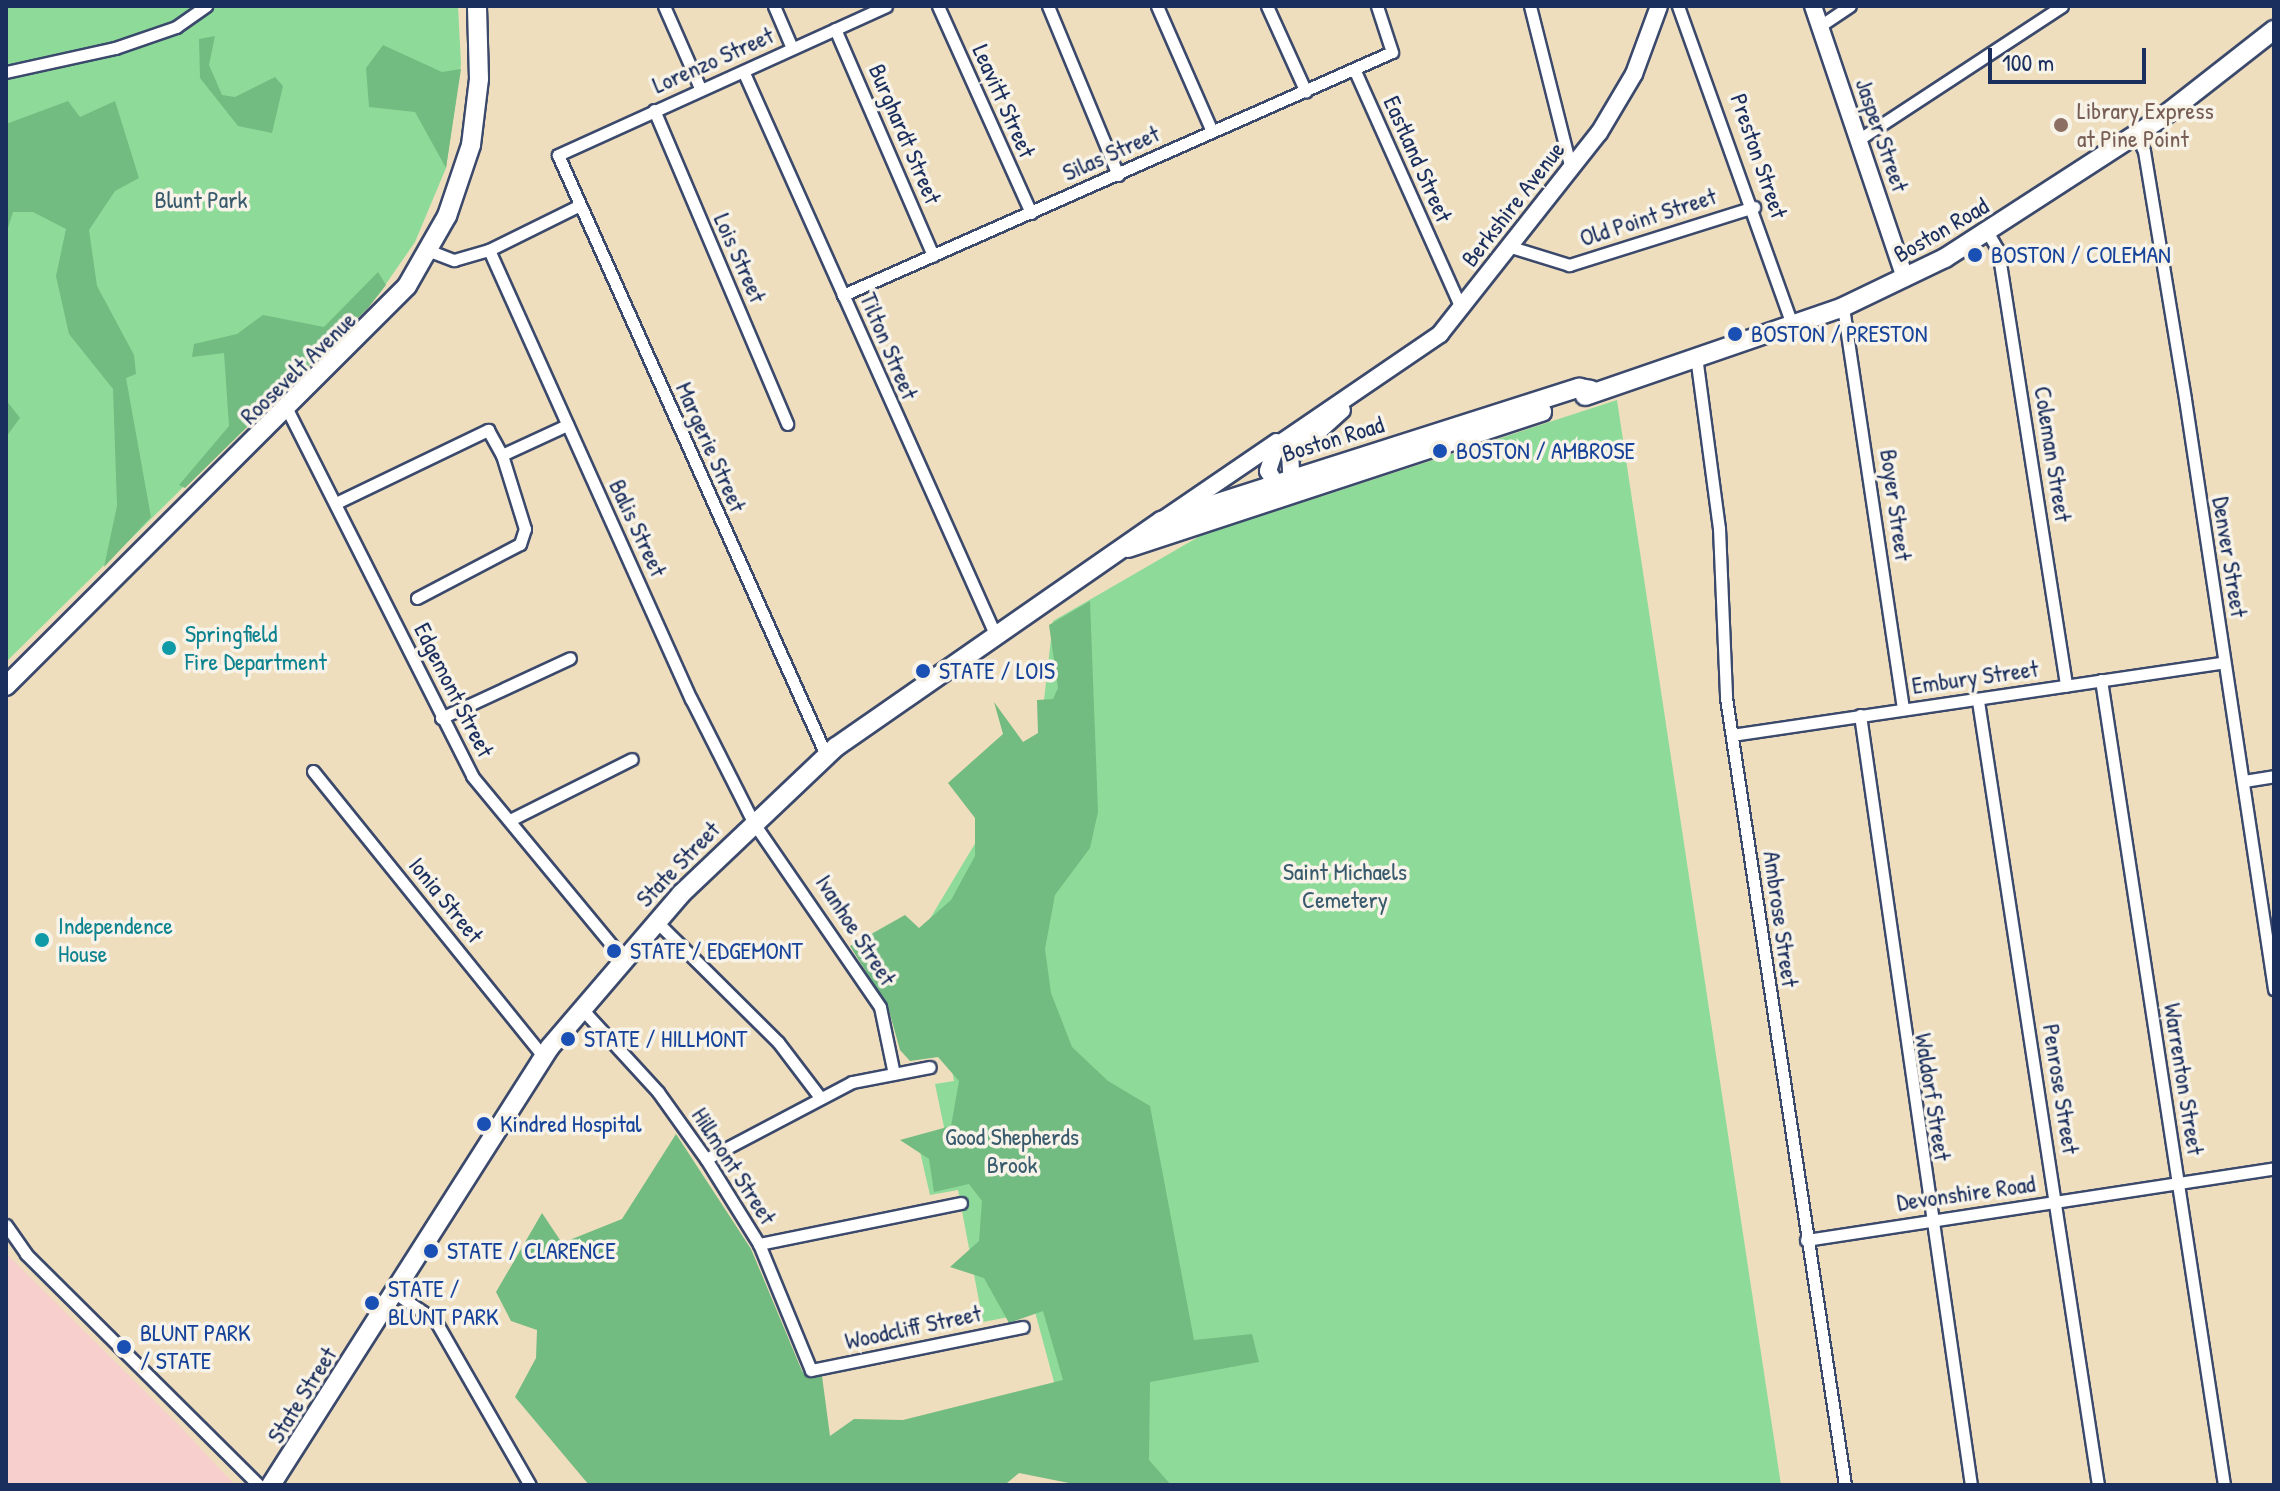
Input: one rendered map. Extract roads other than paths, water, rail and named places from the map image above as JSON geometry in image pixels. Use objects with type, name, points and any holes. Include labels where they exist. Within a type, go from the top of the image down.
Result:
[{"type":"main road","name":"Roosevelt Avenue","points":[[6,686],[375,326],[430,251],[475,127],[477,6]]},
{"type":"main road","name":"Berkshire Avenue","points":[[1161,521],[1427,344],[1511,247],[1616,108],[1659,6]]},
{"type":"main road","name":"Jasper Street","points":[[1813,6],[1905,278]]},
{"type":"main road","name":"Boston Road","points":[[1284,487],[1843,307],[1988,233],[2271,39]]},
{"type":"main road","name":"Berkshire Avenue","points":[[1284,487],[1290,457],[1356,394]]},
{"type":"main road","points":[[1284,487],[1268,463],[1285,437]]},
{"type":"main road","name":"State Street","points":[[1128,548],[1284,487]]},
{"type":"main road","name":"State Street","points":[[271,1485],[543,1056],[656,921],[753,822],[826,755],[1128,548],[1161,521],[1284,487]]},
{"type":"street","points":[[6,72],[115,48],[176,27],[206,6]]},
{"type":"street","points":[[664,6],[700,88]]},
{"type":"street","points":[[774,6],[792,48]]},
{"type":"street","name":"Lorenzo Street","points":[[558,155],[886,6]]},
{"type":"street","name":"Leavitt Street","points":[[938,6],[1031,213]]},
{"type":"street","points":[[1048,6],[1118,175]]},
{"type":"street","points":[[1157,6],[1212,131]]},
{"type":"street","points":[[1267,6],[1306,92]]},
{"type":"street","name":"Silas Street","points":[[843,295],[1355,71],[1394,50],[1377,6]]},
{"type":"street","points":[[1530,6],[1571,169]]},
{"type":"street","name":"Preston Street","points":[[1678,6],[1754,207],[1792,324]]},
{"type":"street","points":[[1820,26],[1850,6]]},
{"type":"street","points":[[1858,140],[2062,6]]},
{"type":"street","name":"Burghardt Street","points":[[835,29],[933,256]]},
{"type":"street","name":"Eastland Street","points":[[1355,71],[1461,308]]},
{"type":"street","name":"Tilton Street","points":[[744,73],[996,636]]},
{"type":"street","name":"Lois Street","points":[[654,110],[787,424]]},
{"type":"street","name":"Denver Street","points":[[2136,134],[2144,151],[2274,989]]},
{"type":"street","name":"Margerie Street","points":[[558,155],[578,206],[826,755]]},
{"type":"street","points":[[430,251],[454,260],[489,250],[578,206]]},
{"type":"street","name":"Old Point Street","points":[[1511,247],[1569,265],[1754,207]]},
{"type":"street","name":"Coleman Street","points":[[1988,233],[1998,250],[2066,686]]},
{"type":"street","name":"Balis Street","points":[[489,250],[567,425],[753,822]]},
{"type":"street","name":"Boyer Street","points":[[1843,307],[1903,709]]},
{"type":"street","name":"Ambrose Street","points":[[1696,356],[1719,528],[1732,735],[1845,1485]]},
{"type":"street","name":"Edgemont Street","points":[[288,411],[472,776],[624,960]]},
{"type":"street","points":[[502,455],[567,425]]},
{"type":"street","points":[[336,503],[488,430],[502,455],[525,529],[511,553],[417,598]]},
{"type":"street","points":[[441,718],[570,658]]},
{"type":"street","name":"Embury Street","points":[[1732,735],[1978,701],[2224,662]]},
{"type":"street","name":"Warrenton Street","points":[[2101,680],[2224,1485]]},
{"type":"street","name":"Penrose Street","points":[[1978,701],[2098,1485]]},
{"type":"street","name":"Waldorf Street","points":[[1860,715],[1929,1219],[1971,1485]]},
{"type":"street","points":[[510,820],[632,759]]},
{"type":"street","name":"Ionia Street","points":[[313,771],[543,1056]]},
{"type":"street","points":[[2244,781],[2274,776]]},
{"type":"street","name":"Ivanhoe Street","points":[[753,822],[880,1007],[894,1074]]},
{"type":"street","points":[[656,921],[778,1042],[819,1096]]},
{"type":"street","name":"Hillmont Street","points":[[582,1009],[658,1092],[706,1159],[759,1244],[811,1370]]},
{"type":"street","points":[[706,1159],[819,1096],[930,1067]]},
{"type":"street","name":"Devonshire Road","points":[[1806,1240],[2274,1168]]},
{"type":"street","points":[[759,1244],[961,1203]]},
{"type":"street","points":[[6,1225],[37,1264],[259,1485]]},
{"type":"street","points":[[395,1293],[435,1320],[530,1485]]},
{"type":"street","name":"Woodcliff Street","points":[[811,1370],[1023,1327]]},
{"type":"place","name":"Library Express at Pine Point","points":[[2061,125]]},
{"type":"place","name":"BOSTON / COLEMAN","points":[[1975,255]]},
{"type":"place","name":"BOSTON / PRESTON","points":[[1735,334]]},
{"type":"place","name":"BOSTON / AMBROSE","points":[[1440,451]]},
{"type":"place","name":"Springfield Fire Department","points":[[169,648]]},
{"type":"place","name":"STATE / LOIS","points":[[923,671]]},
{"type":"place","name":"Independence House","points":[[42,940]]},
{"type":"place","name":"STATE / EDGEMONT","points":[[614,951]]},
{"type":"place","name":"STATE / HILLMONT","points":[[568,1039]]},
{"type":"place","name":"Kindred Hospital","points":[[484,1124]]},
{"type":"place","name":"STATE / CLARENCE","points":[[431,1251]]},
{"type":"place","name":"STATE / BLUNT PARK","points":[[372,1303]]},
{"type":"place","name":"BLUNT PARK / STATE","points":[[124,1347]]},
{"type":"park label","name":"Blunt Park","points":[[201,200]]},
{"type":"park label","name":"Saint Michaels Cemetery","points":[[1345,886]]},
{"type":"park label","name":"Good Shepherds Brook","points":[[1012,1151]]}]
